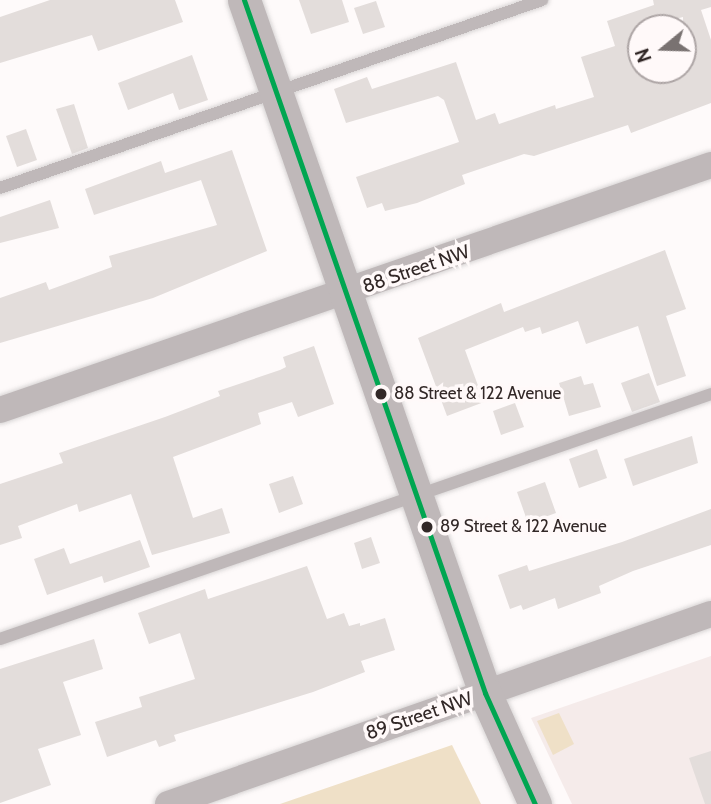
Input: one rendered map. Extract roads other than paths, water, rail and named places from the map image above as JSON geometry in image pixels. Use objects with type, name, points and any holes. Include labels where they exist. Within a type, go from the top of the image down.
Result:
[{"type":"street","points":[[244,0],[485,693],[534,804]]},
{"type":"street","name":"88 Street NW","points":[[0,410],[346,293],[711,165]]},
{"type":"street","name":"89 Street NW","points":[[168,804],[711,614]]},
{"type":"lane","points":[[0,188],[542,0]]},
{"type":"lane","points":[[0,639],[711,394]]},
{"type":"place","name":"88 Street & 122 Avenue","points":[[381,394]]},
{"type":"place","name":"89 Street & 122 Avenue","points":[[427,527]]}]
